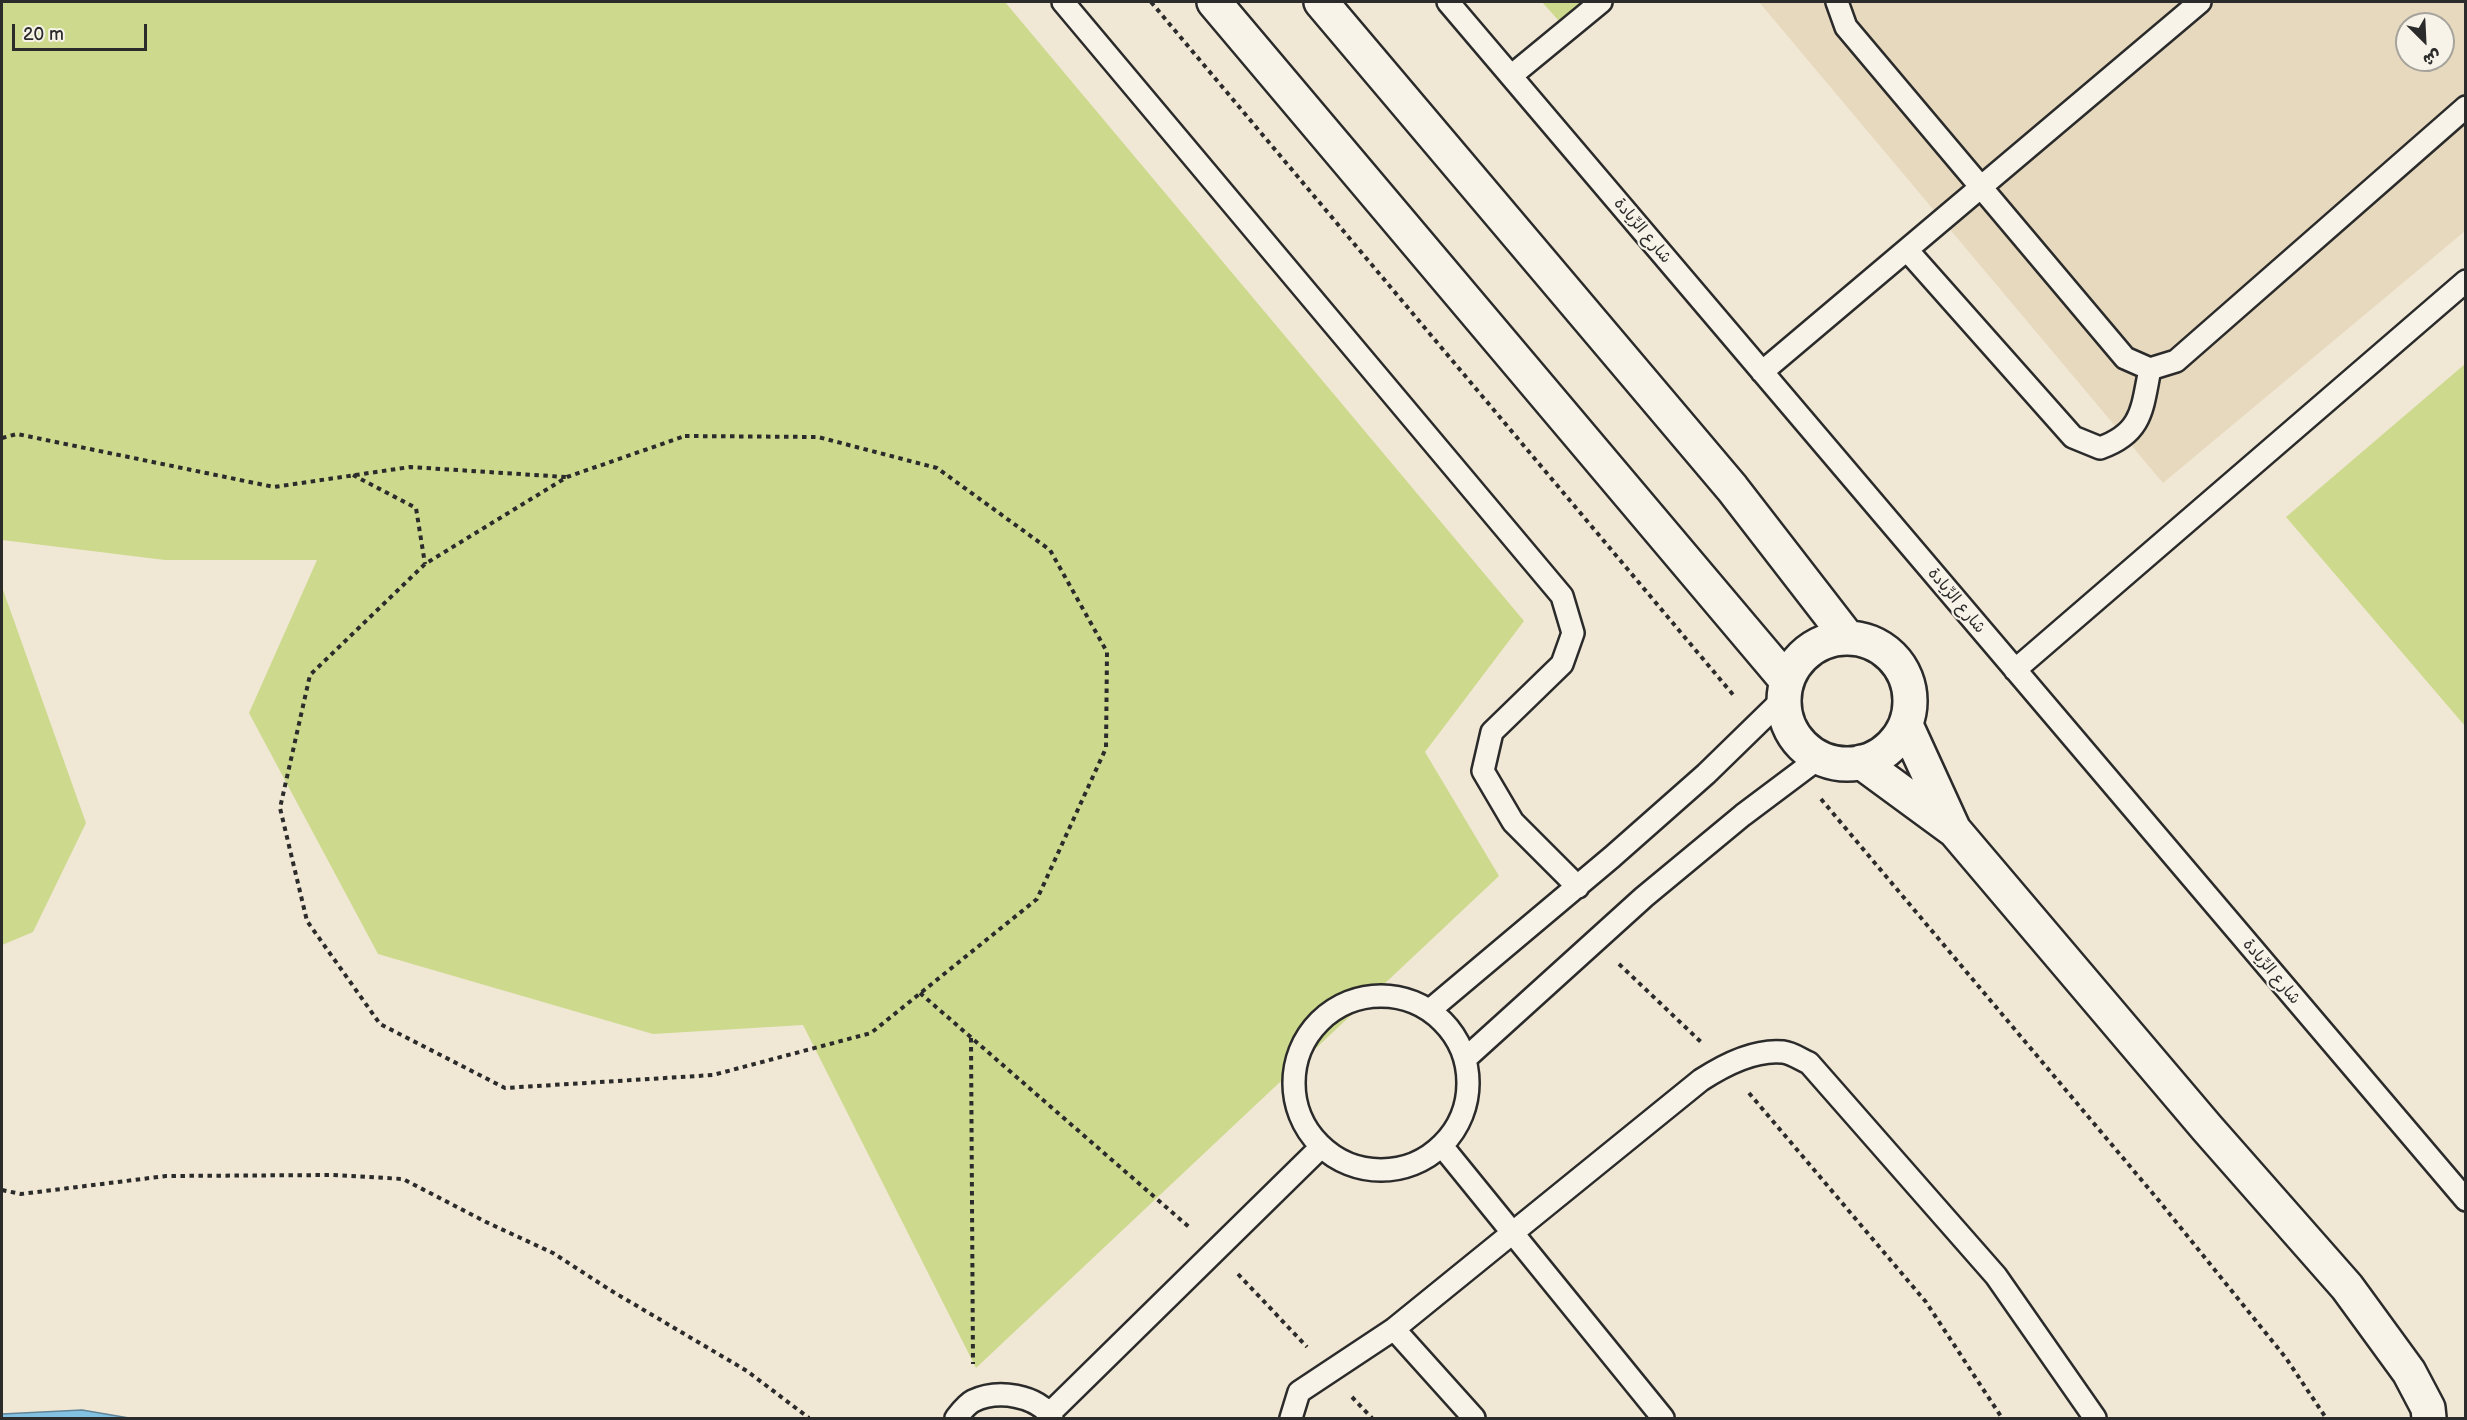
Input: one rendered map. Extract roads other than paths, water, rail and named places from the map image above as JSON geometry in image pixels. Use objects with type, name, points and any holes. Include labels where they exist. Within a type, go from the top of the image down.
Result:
[{"type":"street","points":[[1214,2],[1786,689]]},
{"type":"street","points":[[1321,2],[1732,488],[1848,638]]},
{"type":"street","points":[[1848,638],[1868,641],[1886,651],[1900,666],[1908,684],[1910,704],[1906,724],[1895,741],[1880,755],[1861,762],[1840,764],[1819,758],[1804,748],[1792,733],[1786,716],[1786,689],[1796,664],[1810,650],[1828,641],[1848,638]]},
{"type":"street","points":[[1906,724],[1955,831]]},
{"type":"street","points":[[1861,762],[1955,831],[2207,1128],[2347,1287],[2409,1372],[2428,1408],[2429,1419]]},
{"type":"lane","points":[[1063,2],[1562,596],[1573,633],[1562,664],[1492,732],[1483,771],[1513,822],[1578,887]]},
{"type":"lane","name":"شارع الرِّيادة","points":[[1448,2],[2466,1200]]},
{"type":"lane","points":[[1511,76],[1602,2]]},
{"type":"lane","points":[[1837,2],[1846,27],[2125,358],[2150,369],[2176,361],[2466,106]]},
{"type":"lane","points":[[1762,372],[2200,2]]},
{"type":"lane","points":[[1906,250],[2073,437],[2100,448],[2118,442],[2140,417],[2150,369]]},
{"type":"lane","points":[[2015,670],[2466,281]]},
{"type":"lane","points":[[1430,1010],[1578,887],[1706,774],[1786,689]]},
{"type":"lane","points":[[1465,1059],[1594,940],[1743,815],[1819,758]]},
{"type":"lane","points":[[1375,995],[1404,998],[1430,1010],[1446,1023],[1458,1040],[1465,1059],[1469,1082],[1466,1105],[1457,1127],[1442,1146],[1420,1161],[1395,1169],[1368,1170],[1343,1162],[1321,1147],[1303,1124],[1294,1097],[1294,1067],[1304,1041],[1310,1033],[1323,1018],[1346,1002],[1375,995]]},
{"type":"lane","points":[[1291,1419],[1299,1392],[1394,1329],[1701,1080],[1725,1065],[1755,1055],[1785,1052],[1809,1063],[1996,1276],[2095,1419]]},
{"type":"lane","points":[[1442,1146],[1663,1419]]},
{"type":"lane","points":[[956,1419],[972,1401],[993,1396],[1013,1395],[1033,1401],[1051,1416],[1215,1250],[1321,1147]]},
{"type":"lane","points":[[1394,1329],[1474,1419]]},
{"type":"water","points":[[82,1410],[129,1418],[2,1418],[2,1414]]}]
